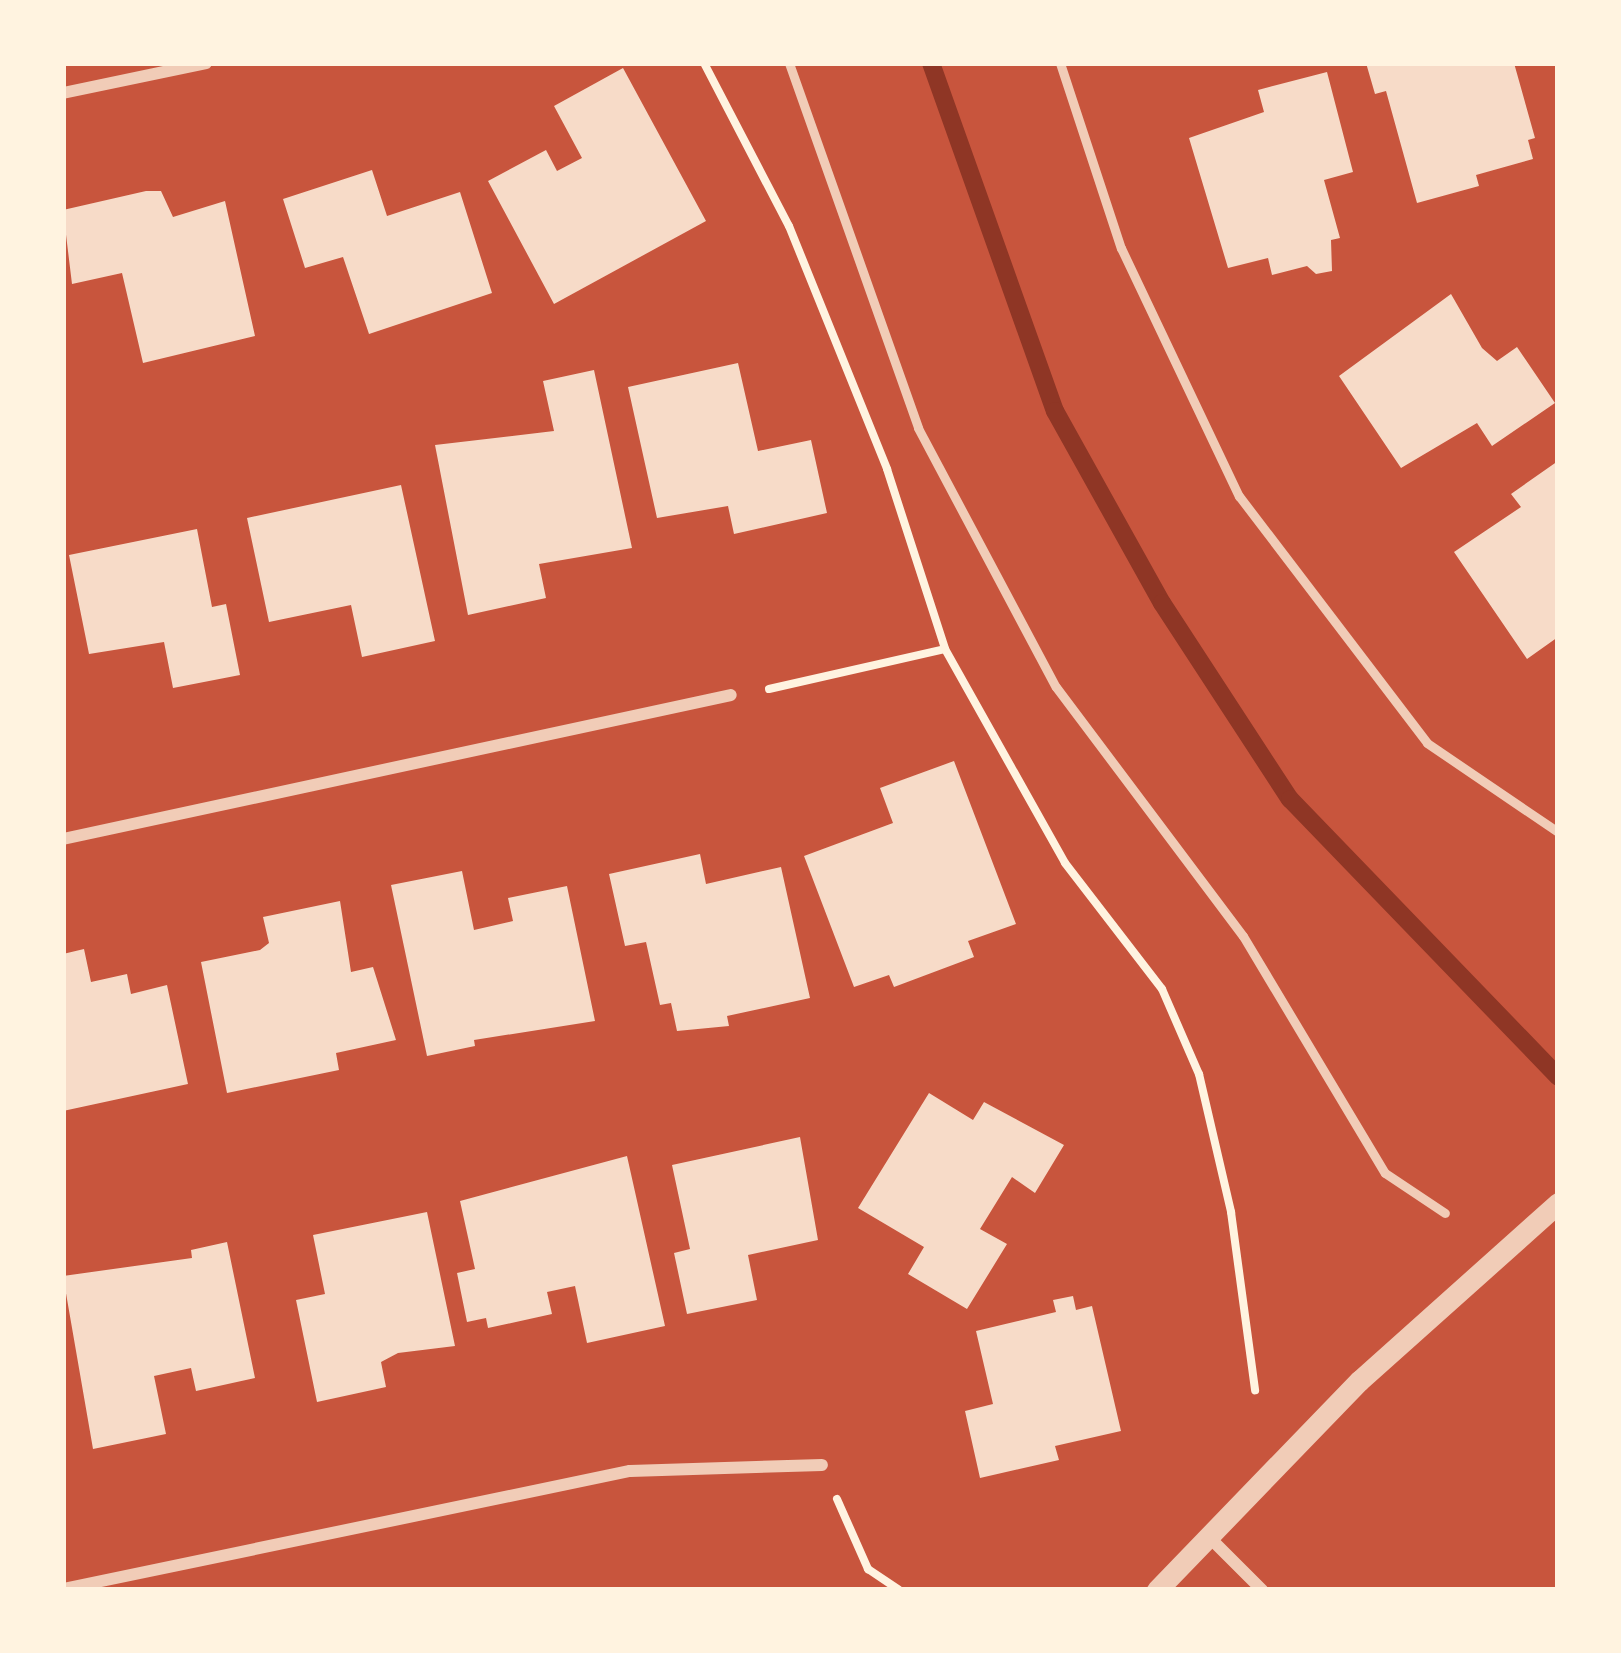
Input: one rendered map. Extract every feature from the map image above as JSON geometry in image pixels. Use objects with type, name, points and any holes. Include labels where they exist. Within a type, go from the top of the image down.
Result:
[{"type":"street","points":[[63,93],[206,63]]},
{"type":"street","points":[[63,839],[731,695]]},
{"type":"street","points":[[1157,1590],[1359,1381],[1550,1209]]},
{"type":"street","points":[[63,1589],[630,1472],[822,1465]]},
{"type":"street","points":[[1210,1538],[1262,1590]]},
{"type":"lane","points":[[789,63],[918,428],[1057,687],[1243,936],[1384,1173],[1444,1213]]},
{"type":"lane","points":[[1060,63],[1121,248],[1238,496],[1427,743],[1558,832]]},
{"type":"path","points":[[704,63],[798,248],[886,469],[945,650],[1065,863],[1162,989],[1199,1074],[1231,1211],[1255,1390]]},
{"type":"path","points":[[731,695],[823,682],[945,650]]},
{"type":"path","points":[[822,1465],[868,1569],[899,1590]]},
{"type":"building","points":[[1366,63],[1514,63],[1535,138],[1528,140],[1533,159],[1476,175],[1479,186],[1417,203],[1386,91],[1375,94]]},
{"type":"building","points":[[623,68],[706,221],[554,304],[488,181],[546,150],[557,171],[582,158],[554,106]]},
{"type":"building","points":[[1327,72],[1353,172],[1324,180],[1340,238],[1331,240],[1332,271],[1316,274],[1307,266],[1272,275],[1268,258],[1228,268],[1189,138],[1264,112],[1258,90]]},
{"type":"building","points":[[372,170],[387,216],[460,192],[492,293],[369,334],[343,257],[305,268],[283,199]]},
{"type":"building","points":[[161,191],[173,217],[225,201],[255,336],[143,363],[122,273],[72,284],[63,210]]},
{"type":"building","points":[[1451,294],[1482,348],[1497,361],[1517,347],[1555,403],[1492,446],[1477,423],[1401,468],[1339,376]]},
{"type":"building","points":[[738,363],[758,451],[811,440],[827,513],[734,534],[728,506],[657,518],[628,387]]},
{"type":"building","points":[[594,370],[632,548],[539,564],[546,598],[468,615],[435,445],[554,431],[543,381]]},
{"type":"building","points":[[1558,461],[1558,637],[1527,659],[1454,552],[1521,507],[1511,494]]},
{"type":"building","points":[[401,485],[435,641],[362,657],[351,605],[269,622],[247,518]]},
{"type":"building","points":[[197,529],[212,607],[226,604],[240,675],[173,688],[164,642],[89,654],[69,555]]},
{"type":"building","points":[[954,761],[1016,924],[968,941],[974,957],[894,987],[889,975],[854,987],[804,856],[893,823],[880,788]]},
{"type":"building","points":[[700,854],[706,884],[781,867],[810,998],[727,1016],[729,1026],[677,1031],[671,1003],[660,1005],[646,942],[625,946],[609,874]]},
{"type":"building","points":[[462,871],[474,930],[513,921],[508,898],[567,886],[595,1021],[474,1040],[475,1046],[427,1056],[391,885]]},
{"type":"building","points":[[340,901],[351,972],[373,967],[396,1040],[336,1053],[339,1070],[227,1093],[201,962],[260,950],[269,943],[263,917]]},
{"type":"building","points":[[84,949],[91,982],[127,974],[131,994],[167,985],[188,1084],[63,1111],[63,954]]},
{"type":"building","points":[[929,1093],[973,1120],[984,1102],[1064,1145],[1035,1193],[1012,1177],[980,1229],[1007,1244],[967,1309],[908,1274],[924,1247],[858,1208]]},
{"type":"building","points":[[800,1137],[818,1240],[748,1255],[757,1300],[687,1314],[674,1253],[690,1249],[672,1165]]},
{"type":"building","points":[[627,1156],[665,1326],[587,1343],[575,1286],[547,1292],[552,1314],[488,1328],[486,1318],[467,1322],[457,1273],[475,1269],[460,1201]]},
{"type":"building","points":[[427,1212],[455,1346],[398,1353],[381,1362],[386,1387],[317,1402],[296,1300],[325,1294],[313,1235]]},
{"type":"building","points":[[227,1242],[255,1378],[196,1391],[191,1368],[154,1376],[166,1434],[93,1449],[63,1276],[192,1258],[191,1250]]},
{"type":"building","points":[[1073,1296],[1076,1310],[1092,1306],[1121,1431],[1055,1446],[1059,1460],[980,1478],[965,1411],[993,1404],[976,1331],[1056,1312],[1053,1300]]},
{"type":"waterway","points":[[931,63],[1055,411],[1162,603],[1290,799],[1558,1077]]}]
